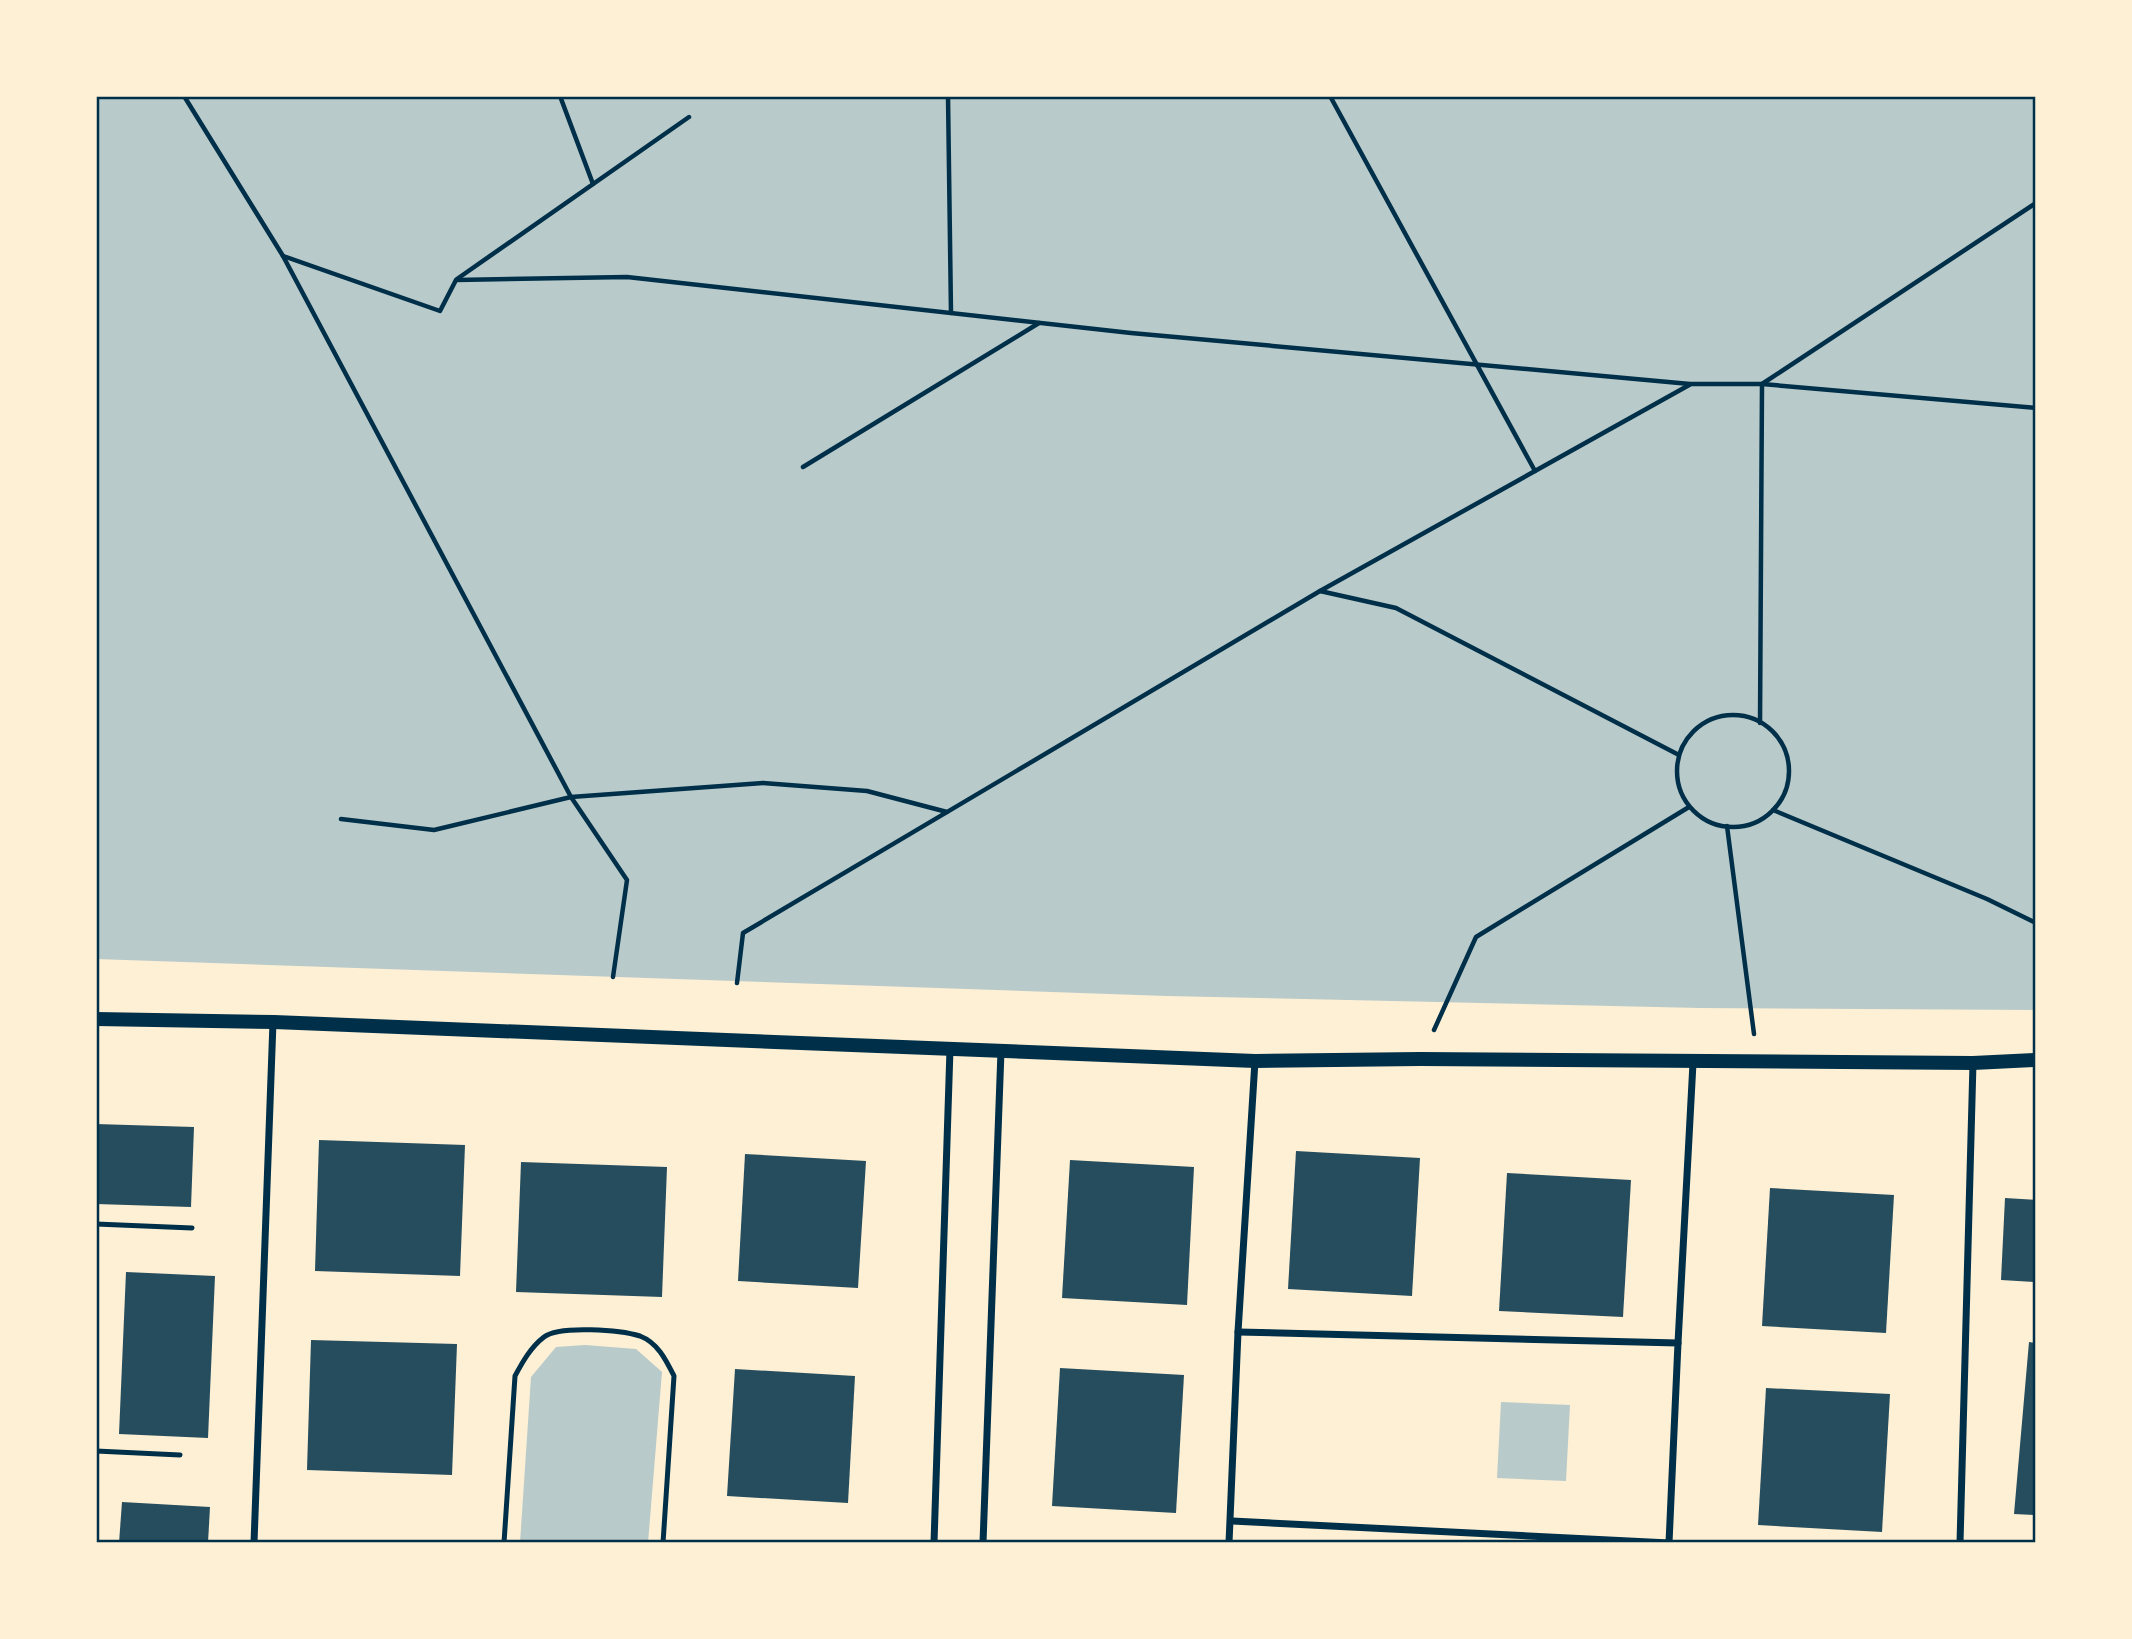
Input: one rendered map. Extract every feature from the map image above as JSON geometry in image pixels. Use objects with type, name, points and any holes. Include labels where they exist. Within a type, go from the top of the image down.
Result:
[{"type":"main road","points":[[96,1019],[274,1022],[1255,1061],[1420,1059],[1973,1063],[2036,1060]]},
{"type":"street","points":[[254,1543],[274,1022]]},
{"type":"street","points":[[934,1543],[950,1048]]},
{"type":"street","points":[[983,1543],[1001,1051]]},
{"type":"street","points":[[1229,1543],[1238,1332],[1255,1061]]},
{"type":"street","points":[[1232,1521],[1669,1543],[1693,1063]]},
{"type":"street","points":[[1960,1543],[1973,1063]]},
{"type":"street","points":[[1238,1332],[1678,1343]]},
{"type":"lane","points":[[96,1224],[192,1228]]},
{"type":"lane","points":[[504,1543],[515,1376],[526,1355],[546,1335],[590,1328],[640,1337],[663,1354],[674,1376],[663,1543]]},
{"type":"lane","points":[[96,1451],[180,1455]]},
{"type":"path","points":[[184,96],[283,256],[571,797],[627,880],[613,977]]},
{"type":"path","points":[[559,96],[593,184]]},
{"type":"path","points":[[948,96],[951,313]]},
{"type":"path","points":[[1330,96],[1535,471]]},
{"type":"path","points":[[283,256],[440,311],[456,280],[689,117]]},
{"type":"path","points":[[1762,384],[2036,203]]},
{"type":"path","points":[[456,280],[627,277],[1040,323],[1691,384],[1762,384],[2036,408]]},
{"type":"path","points":[[803,467],[1040,323]]},
{"type":"path","points":[[737,983],[743,933],[1320,591],[1691,384]]},
{"type":"path","points":[[1760,723],[1762,384]]},
{"type":"path","points":[[1320,591],[1396,608],[1679,755]]},
{"type":"path","points":[[1734,715],[1752,718],[1768,727],[1780,741],[1787,757],[1788,776],[1783,794],[1773,810],[1758,822],[1739,827],[1703,819],[1689,807],[1680,791],[1676,773],[1679,755],[1700,726],[1716,718],[1734,715]]},
{"type":"path","points":[[341,819],[434,830],[571,797],[763,783],[867,791],[947,812]]},
{"type":"path","points":[[1420,1059],[1476,937],[1689,807]]},
{"type":"path","points":[[1773,810],[1975,894],[2036,923]]},
{"type":"path","points":[[1727,826],[1757,1063]]},
{"type":"shaded area","points":[[96,96],[2036,96],[2036,1010],[1700,1008],[1167,996],[96,959]]},
{"type":"shaded area","points":[[585,1345],[636,1349],[662,1372],[648,1543],[520,1543],[531,1377],[556,1347]]},
{"type":"shaded area","points":[[1501,1402],[1570,1405],[1566,1481],[1497,1478]]},
{"type":"building","points":[[96,1124],[194,1127],[191,1207],[96,1204]]},
{"type":"building","points":[[319,1140],[465,1145],[460,1276],[315,1271]]},
{"type":"building","points":[[1296,1151],[1420,1158],[1412,1296],[1288,1289]]},
{"type":"building","points":[[745,1154],[866,1161],[858,1288],[738,1281]]},
{"type":"building","points":[[1070,1160],[1194,1167],[1187,1305],[1062,1298]]},
{"type":"building","points":[[521,1162],[667,1167],[662,1297],[516,1292]]},
{"type":"building","points":[[1507,1173],[1631,1180],[1623,1317],[1499,1311]]},
{"type":"building","points":[[1770,1188],[1894,1195],[1886,1333],[1762,1326]]},
{"type":"building","points":[[2005,1198],[2036,1200],[2036,1282],[2001,1280]]},
{"type":"building","points":[[126,1272],[215,1276],[208,1438],[119,1434]]},
{"type":"building","points":[[311,1340],[457,1344],[452,1475],[307,1470]]},
{"type":"building","points":[[2029,1342],[2036,1343],[2036,1515],[2014,1514]]},
{"type":"building","points":[[1060,1368],[1184,1375],[1176,1513],[1052,1506]]},
{"type":"building","points":[[735,1369],[855,1376],[848,1503],[727,1496]]},
{"type":"building","points":[[1766,1388],[1890,1394],[1882,1532],[1758,1525]]},
{"type":"building","points":[[122,1502],[210,1507],[208,1543],[119,1543]]}]
